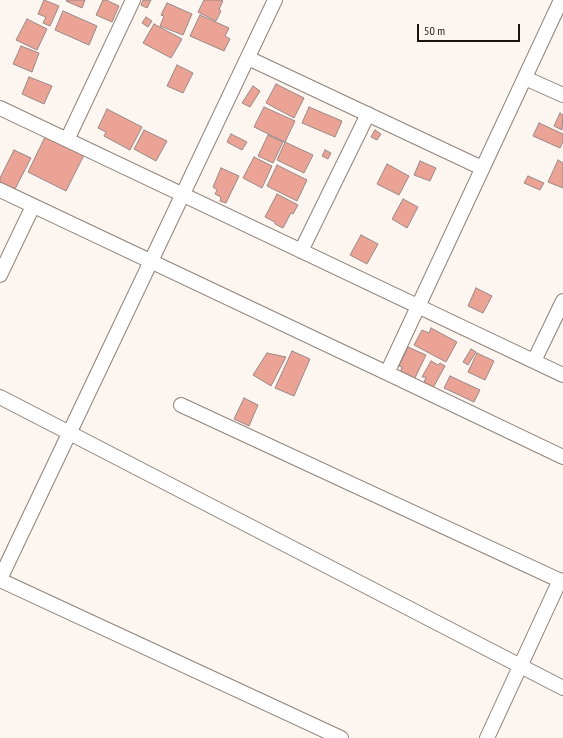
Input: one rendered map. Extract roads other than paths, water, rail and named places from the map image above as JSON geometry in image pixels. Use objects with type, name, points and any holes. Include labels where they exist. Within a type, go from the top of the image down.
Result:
[{"type":"street","points":[[67,140],[133,0]]},
{"type":"street","points":[[275,0],[0,579],[341,738]]},
{"type":"street","points":[[387,373],[561,0]]},
{"type":"street","points":[[248,58],[482,168]]},
{"type":"street","points":[[525,78],[563,95]]},
{"type":"street","points":[[0,108],[563,375]]},
{"type":"street","points":[[301,251],[368,114]]},
{"type":"street","points":[[0,190],[563,457]]},
{"type":"street","points":[[0,275],[33,206]]},
{"type":"street","points":[[534,361],[563,301]]},
{"type":"street","points":[[0,397],[563,688]]},
{"type":"street","points":[[182,405],[561,581],[487,738]]}]
